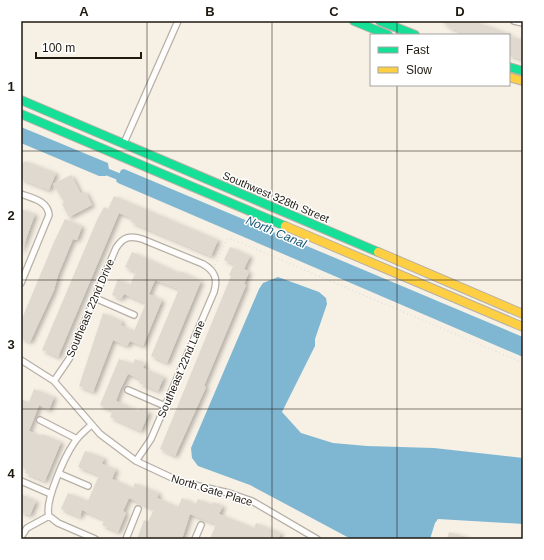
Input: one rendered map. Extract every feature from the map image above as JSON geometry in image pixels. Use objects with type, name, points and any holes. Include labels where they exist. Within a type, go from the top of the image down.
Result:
[{"type":"street","points":[[124,143],[178,21]]},
{"type":"street","points":[[354,21],[386,34]]},
{"type":"street","points":[[380,21],[412,34]]},
{"type":"street","points":[[514,21],[523,23]]},
{"type":"street","points":[[510,67],[523,71]]},
{"type":"street","points":[[510,77],[523,81]]},
{"type":"street","name":"Southwest 328th Street","points":[[21,100],[523,314]]},
{"type":"street","name":"Southwest 328th Street","points":[[21,114],[523,327]]},
{"type":"street","points":[[21,194],[42,203],[48,211],[47,221],[21,283]]},
{"type":"street","name":"Southeast 22nd Drive","points":[[54,381],[69,359],[116,248],[120,242],[128,237],[145,240],[203,264],[213,271]]},
{"type":"street","name":"Southeast 22nd Lane","points":[[136,461],[151,439],[214,292],[216,281],[213,271]]},
{"type":"street","points":[[95,298],[134,315]]},
{"type":"street","name":"North Gate Place","points":[[21,360],[54,381],[91,425],[108,442],[136,461],[181,482],[229,493],[252,501],[317,539]]},
{"type":"street","points":[[128,390],[165,406]]},
{"type":"street","points":[[40,420],[77,439]]},
{"type":"street","points":[[91,425],[77,439],[68,454],[51,494],[48,505],[49,516],[58,523],[93,539]]},
{"type":"street","points":[[60,474],[88,486]]},
{"type":"street","points":[[21,481],[51,494]]},
{"type":"street","points":[[126,539],[138,509]]},
{"type":"street","points":[[21,537],[27,528],[49,516]]},
{"type":"street","points":[[195,539],[201,525]]},
{"type":"path","points":[[213,271],[229,238],[523,363]]},
{"type":"water","points":[[21,127],[108,163],[109,170],[106,176],[99,176],[21,143]]},
{"type":"water","name":"North Canal","points":[[124,169],[523,337],[523,357],[118,183],[116,181],[121,170]]},
{"type":"water","points":[[278,277],[319,292],[326,298],[327,304],[315,339],[315,346],[282,412],[301,433],[333,443],[367,446],[434,448],[523,458],[523,524],[438,519],[435,523],[430,539],[351,539],[250,485],[198,466],[192,458],[191,448],[259,289],[263,283]]},
{"type":"building","points":[[441,21],[473,21],[513,35],[466,34],[451,28]]},
{"type":"building","points":[[510,36],[523,40],[523,60],[510,55]]},
{"type":"building","points":[[21,161],[24,163],[25,161],[56,173],[49,190],[21,179]]},
{"type":"building","points":[[71,175],[81,194],[85,191],[92,205],[69,217],[62,204],[64,202],[53,184]]},
{"type":"building","points":[[114,196],[218,240],[211,256],[131,222],[132,218],[119,213],[58,357],[42,350],[97,220],[104,207],[108,209]]},
{"type":"building","points":[[21,209],[35,214],[21,253]]},
{"type":"building","points":[[65,219],[82,226],[77,240],[73,239],[58,275],[54,290],[30,342],[21,338],[21,321]]},
{"type":"building","points":[[230,247],[250,256],[244,269],[249,272],[244,284],[246,285],[204,386],[206,387],[175,456],[160,449],[231,276],[229,275],[234,264],[224,260]]},
{"type":"building","points":[[132,252],[201,281],[167,363],[151,356],[179,289],[155,280],[149,294],[162,300],[143,346],[130,341],[127,346],[113,340],[93,392],[79,386],[103,313],[122,321],[121,325],[134,331],[146,303],[124,294],[121,299],[112,295],[118,279],[130,285],[136,272],[125,267]]},
{"type":"building","points":[[119,359],[133,364],[135,359],[145,363],[143,368],[164,377],[158,391],[139,383],[141,379],[128,374],[120,390],[116,401],[138,411],[140,408],[149,412],[141,431],[110,417],[113,411],[100,405]]},
{"type":"building","points":[[34,389],[54,397],[49,410],[39,405],[29,431],[41,436],[42,434],[61,442],[45,481],[25,473],[27,469],[21,466],[21,405],[23,400],[29,402]]},
{"type":"building","points":[[85,451],[104,458],[102,464],[116,469],[112,479],[133,488],[135,483],[159,493],[157,498],[178,507],[182,498],[196,504],[198,499],[212,505],[213,502],[223,506],[219,514],[254,528],[256,523],[281,533],[278,539],[210,539],[216,524],[190,514],[182,539],[137,539],[144,520],[148,522],[154,509],[129,498],[123,511],[126,513],[118,532],[102,525],[105,520],[82,510],[80,517],[61,509],[68,493],[88,501],[99,475],[78,467]]},
{"type":"building","points":[[21,494],[36,501],[30,515],[21,512]]},
{"type":"building","points":[[449,532],[467,537],[467,539],[447,539]]},
{"type":"waterway","name":"North Canal","points":[[100,169],[127,180]]},
{"type":"traffic: fast","points":[[354,21],[386,34]]},
{"type":"traffic: fast","points":[[380,21],[412,34]]},
{"type":"traffic: fast","points":[[510,67],[523,71]]},
{"type":"traffic: fast","points":[[21,100],[378,252]]},
{"type":"traffic: fast","points":[[21,114],[285,226]]},
{"type":"traffic: slow","points":[[510,77],[523,81]]},
{"type":"traffic: slow","points":[[285,226],[523,327]]},
{"type":"traffic: slow","points":[[378,252],[523,314]]}]
